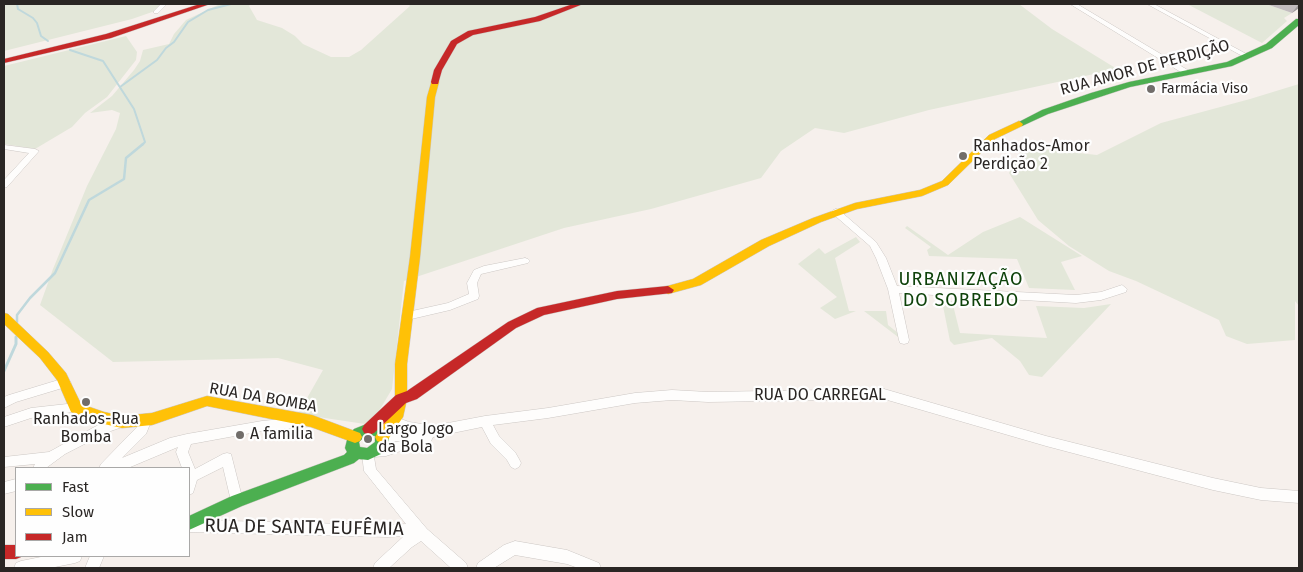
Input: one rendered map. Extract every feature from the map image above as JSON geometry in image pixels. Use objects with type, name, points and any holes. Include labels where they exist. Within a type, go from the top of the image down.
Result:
[{"type":"street","points":[[156,12],[164,4]]},
{"type":"street","points":[[4,56],[122,27],[192,4]]},
{"type":"street","points":[[4,61],[108,36],[206,4]]},
{"type":"street","points":[[190,524],[200,516],[379,447],[382,437],[398,413],[401,399],[401,364],[415,257],[431,97],[438,70],[454,43],[471,33],[538,19],[579,4]]},
{"type":"street","points":[[1073,4],[1187,72]]},
{"type":"street","points":[[1150,4],[1248,57]]},
{"type":"street","name":"RUA AMOR DE PERDIÇÃO","points":[[401,399],[412,395],[512,325],[541,311],[617,295],[666,291],[697,282],[765,243],[836,212],[855,206],[922,193],[945,183],[992,137],[1045,112],[1094,95],[1187,72],[1229,64],[1248,57],[1275,42],[1299,21]]},
{"type":"street","points":[[4,147],[35,151],[4,185]]},
{"type":"street","points":[[836,212],[872,244],[881,258],[893,289],[904,340]]},
{"type":"street","points":[[407,316],[450,306],[474,296],[472,283],[477,272],[525,261]]},
{"type":"street","points":[[893,289],[1076,299],[1101,296],[1122,289]]},
{"type":"street","points":[[4,317],[44,355],[65,383],[76,408],[31,413],[4,422]]},
{"type":"street","points":[[4,403],[13,398],[65,383]]},
{"type":"street","name":"RUA DO CARREGAL","points":[[450,428],[485,421],[548,414],[635,398],[672,395],[708,397],[884,394],[1046,441],[1213,484],[1261,494],[1299,497]]},
{"type":"street","points":[[401,399],[368,429],[355,436],[352,448],[366,453],[386,451],[450,428]]},
{"type":"street","name":"RUA DA BOMBA","points":[[76,408],[122,422],[146,419],[207,401],[312,421],[355,436]]},
{"type":"street","points":[[108,466],[142,430],[146,419]]},
{"type":"street","points":[[108,466],[126,466],[174,442],[187,439],[262,426],[312,421]]},
{"type":"street","points":[[393,421],[418,429],[450,428]]},
{"type":"street","points":[[485,421],[494,440],[512,456],[515,463]]},
{"type":"street","points":[[40,467],[51,457],[73,444],[104,428],[122,422]]},
{"type":"street","points":[[382,437],[450,428]]},
{"type":"street","points":[[368,429],[378,431],[382,437]]},
{"type":"street","points":[[186,467],[182,452],[187,439]]},
{"type":"street","points":[[366,453],[370,471],[421,531],[461,568]]},
{"type":"street","points":[[4,462],[51,457]]},
{"type":"street","points":[[190,476],[228,458],[237,501]]},
{"type":"street","name":"RUA DE SANTA EUFÊMIA","points":[[190,525],[388,532],[421,531]]},
{"type":"street","points":[[380,568],[421,531]]},
{"type":"street","points":[[483,568],[509,550],[516,548],[567,557],[594,568]]},
{"type":"street","points":[[20,568],[70,557]]},
{"type":"shaded area","points":[[4,4],[161,4],[155,11],[132,19],[4,51]]},
{"type":"shaded area","points":[[220,4],[251,4],[249,6],[257,20],[282,28],[295,36],[303,44],[331,57],[349,57],[361,50],[410,6],[408,4],[1019,4],[1052,29],[1117,69],[929,110],[844,133],[815,128],[781,151],[761,178],[651,209],[564,228],[404,281],[392,389],[379,411],[365,424],[298,414],[323,370],[278,358],[113,362],[40,305],[87,186],[116,129],[120,113],[112,110],[90,113],[112,96],[134,70],[140,61],[143,50],[169,44],[174,34],[186,20]]},
{"type":"shaded area","points":[[1187,4],[1266,4],[1292,13],[1284,18],[1287,21],[1262,43]]},
{"type":"shaded area","points":[[126,36],[137,52],[136,60],[107,97],[85,113],[72,127],[35,149],[4,144],[4,66]]},
{"type":"shaded area","points":[[1299,84],[1299,306],[1295,301],[1295,340],[1247,344],[1226,336],[1219,320],[1136,281],[1109,271],[1069,246],[1038,220],[1009,173],[1023,147],[1097,155],[1161,123]]},
{"type":"shaded area","points":[[1020,217],[1082,256],[1061,262],[1075,290],[1029,288],[1017,259],[929,256],[927,250],[931,247],[905,228],[907,226],[948,255],[983,232]]},
{"type":"shaded area","points":[[856,237],[860,242],[835,258],[849,311],[856,311],[835,319],[820,308],[837,297],[798,264],[819,248],[825,254]]},
{"type":"shaded area","points":[[942,301],[952,301],[960,333],[1047,338],[1036,306],[1084,308],[1111,304],[1042,377],[1029,375],[1020,361],[992,338],[954,345],[950,341]]},
{"type":"shaded area","points":[[864,311],[886,311],[888,325],[898,333],[898,337]]},
{"type":"waterway","points":[[17,4],[18,9],[33,18],[37,23],[41,36],[48,41]]},
{"type":"waterway","points":[[120,87],[157,60],[166,48],[174,42],[188,22],[208,10],[231,4]]},
{"type":"waterway","points":[[70,50],[103,61],[134,109],[145,142],[143,144]]},
{"type":"waterway","points":[[17,322],[17,315],[30,298],[55,273],[89,200],[124,179],[126,158],[143,144]]},
{"type":"waterway","points":[[4,371],[16,344],[16,337]]},
{"type":"traffic: fast","points":[[1019,124],[1045,112],[1094,95],[1129,85],[1229,64],[1269,46],[1299,21]]},
{"type":"traffic: fast","points":[[369,429],[380,432],[382,437],[381,444],[376,450],[368,454],[357,453],[352,448],[353,440],[359,433],[369,429]]},
{"type":"traffic: fast","points":[[190,523],[237,501],[349,459],[357,453]]},
{"type":"traffic: slow","points":[[382,437],[398,413],[401,399],[401,364],[415,257],[431,97],[435,82]]},
{"type":"traffic: slow","points":[[668,290],[697,282],[765,243],[817,220],[855,206],[922,193],[945,183],[992,137],[1019,124]]},
{"type":"traffic: slow","points":[[4,317],[44,355],[62,377],[76,408],[104,418],[122,422],[152,419],[207,401],[312,421],[355,437]]},
{"type":"traffic: jam","points":[[4,61],[108,36],[206,4]]},
{"type":"traffic: jam","points":[[435,82],[438,70],[454,43],[471,33],[537,19],[579,4]]},
{"type":"traffic: jam","points":[[369,429],[401,399],[412,395],[512,325],[541,311],[617,295],[668,290]]},
{"type":"traffic: jam","points":[[4,552],[15,552]]},
{"type":"place","name":"Farmácia Viso","points":[[1151,89]]},
{"type":"place","name":"Ranhados-Amor Perdição 2","points":[[963,156]]},
{"type":"place","name":"Ranhados-Rua Bomba","points":[[86,402]]},
{"type":"place","name":"A familia","points":[[240,435]]},
{"type":"place","name":"Largo Jogo da Bola","points":[[368,439]]},
{"type":"district","name":"URBANIZAÇÃO DO SOBREDO","points":[[961,290]]}]
